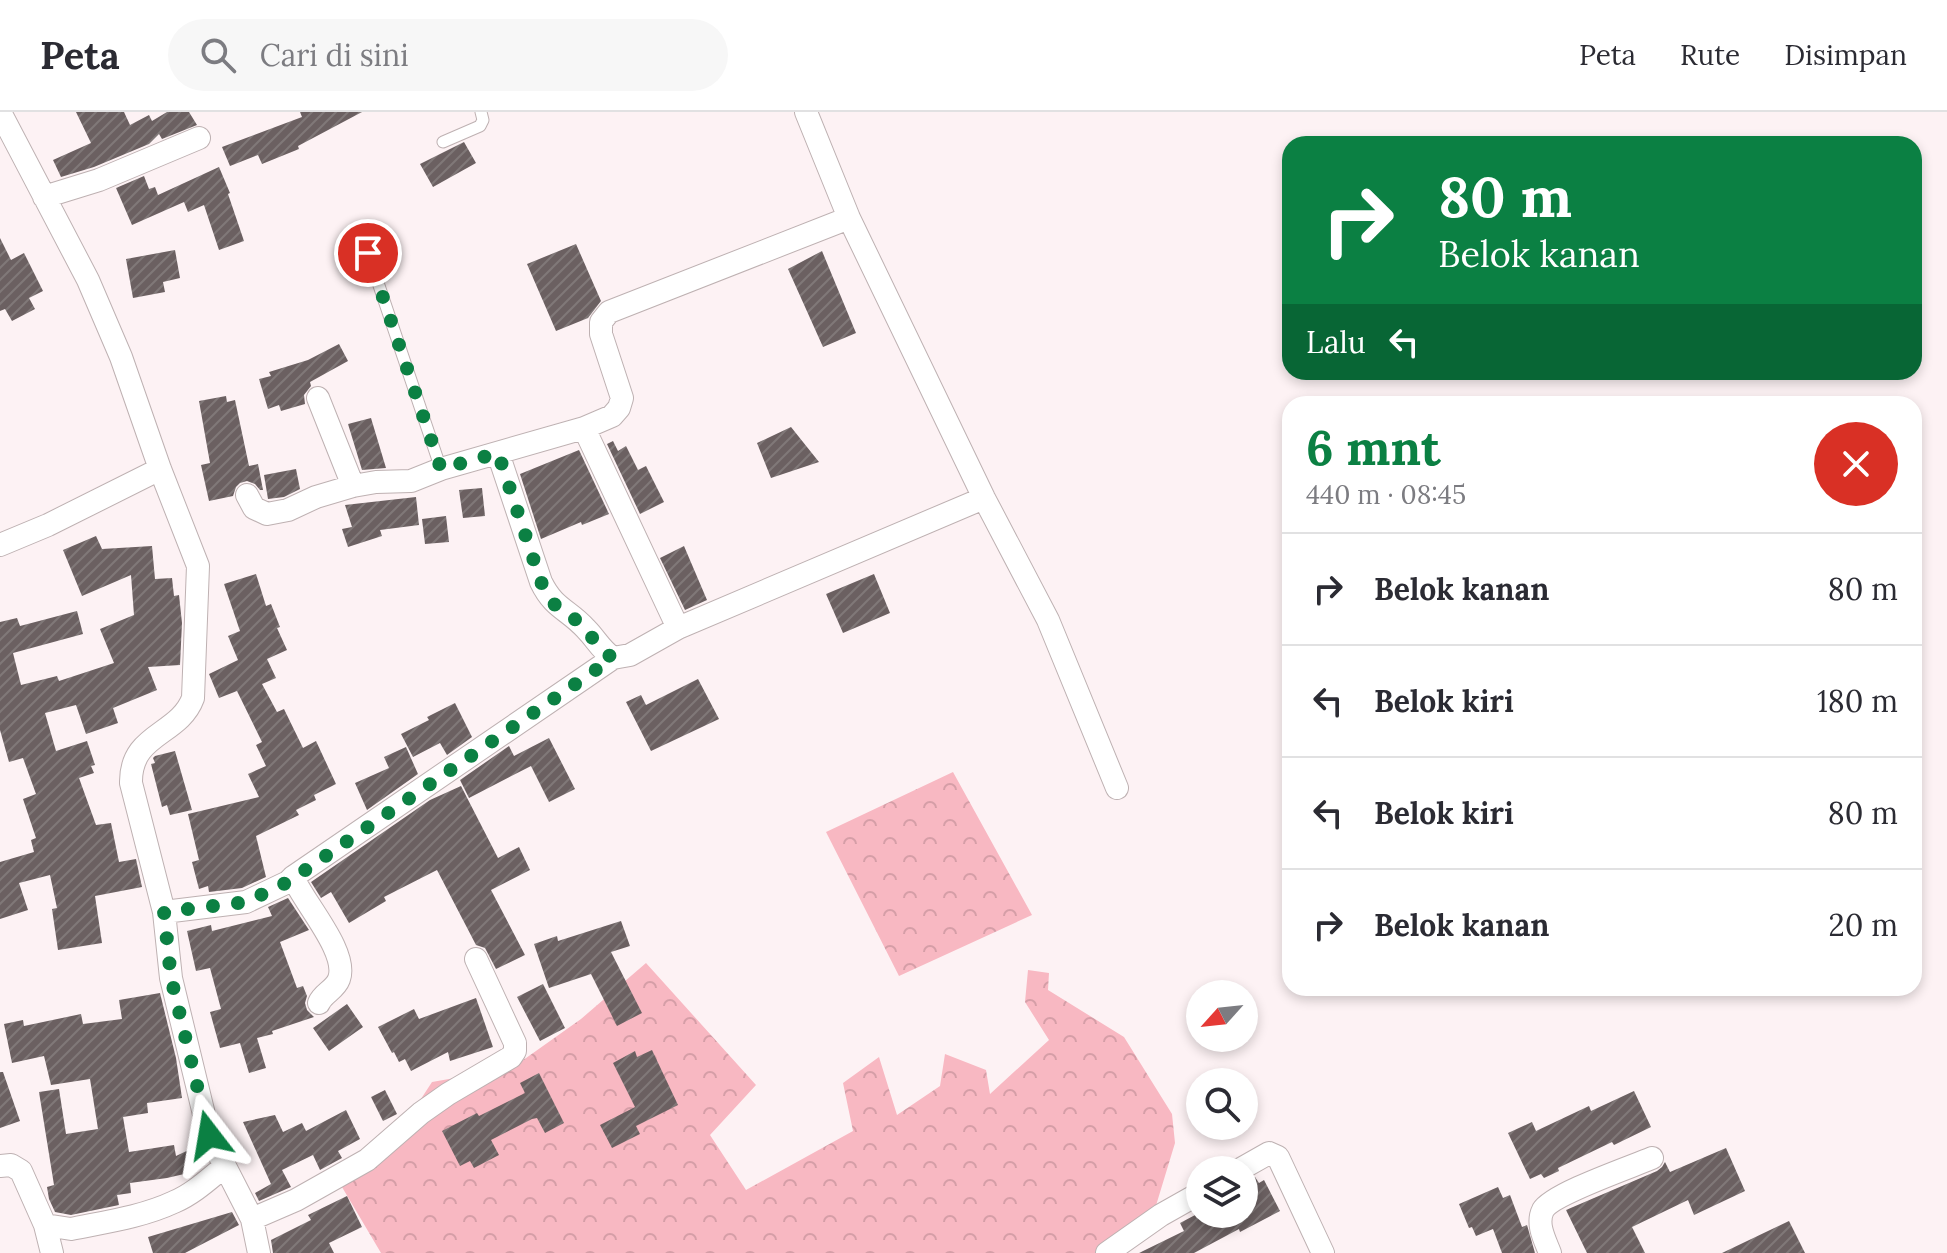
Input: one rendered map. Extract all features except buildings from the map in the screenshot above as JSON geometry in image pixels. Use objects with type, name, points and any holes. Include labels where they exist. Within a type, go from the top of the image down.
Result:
[{"type":"street","points":[[0,112],[88,280],[121,357],[198,566],[193,698],[186,712],[137,754],[131,783],[164,912],[171,978],[209,1135],[252,1219],[259,1253]]},
{"type":"street","points":[[806,112],[849,218],[984,498],[1048,620],[1117,788]]},
{"type":"street","points":[[44,197],[99,180],[199,138]]},
{"type":"street","points":[[247,495],[254,508],[267,514],[288,510],[316,497],[353,486],[411,481],[441,469],[584,428],[612,416],[622,398],[601,334],[601,322],[609,312],[849,218]]},
{"type":"street","points":[[318,398],[353,486]]},
{"type":"street","points":[[584,428],[678,628]]},
{"type":"street","points":[[498,453],[547,593],[554,604],[587,630],[604,652],[613,658]]},
{"type":"street","points":[[0,545],[48,525],[160,469]]},
{"type":"street","points":[[164,912],[246,902],[288,882],[613,658],[630,655],[678,628],[984,498]]},
{"type":"street","points":[[293,877],[331,940],[338,960],[339,981],[322,995],[319,1003]]},
{"type":"street","points":[[252,1219],[296,1200],[367,1160],[421,1113],[511,1057],[515,1043],[476,959]]},
{"type":"street","points":[[1258,1159],[1269,1153],[1278,1157],[1323,1253]]},
{"type":"street","points":[[1550,1253],[1540,1222],[1544,1208],[1557,1197],[1652,1158]]},
{"type":"street","points":[[0,1166],[11,1165],[21,1171],[45,1225],[52,1253]]},
{"type":"street","points":[[45,1225],[71,1229],[157,1209],[191,1193],[225,1166]]},
{"type":"street","points":[[1107,1253],[1186,1201]]},
{"type":"lane","points":[[443,142],[480,126],[483,120],[481,112]]},
{"type":"lane","points":[[368,253],[441,469]]},
{"type":"green space","points":[[953,772],[1032,915],[899,976],[826,832]]},
{"type":"green space","points":[[646,963],[756,1085],[710,1135],[746,1190],[853,1131],[843,1083],[879,1057],[897,1115],[940,1086],[945,1054],[986,1070],[990,1094],[1049,1040],[1025,1002],[1028,970],[1049,973],[1048,990],[1124,1037],[1172,1114],[1175,1143],[1151,1222],[1119,1253],[381,1253],[339,1182],[387,1151],[432,1082],[512,1068],[581,1019]]},
{"type":"route","points":[[209,1135],[171,978],[164,912],[246,902],[288,882],[613,658],[604,652],[580,623],[554,604],[547,593],[498,453],[441,469],[368,253]]}]
